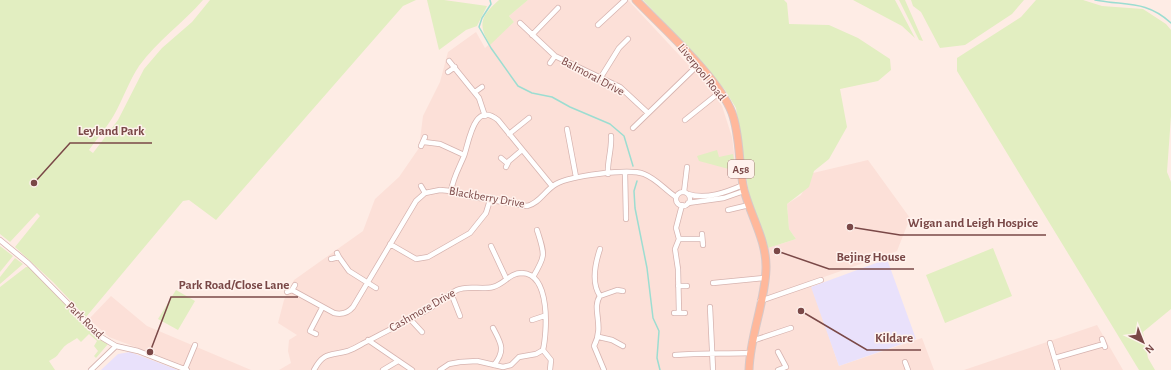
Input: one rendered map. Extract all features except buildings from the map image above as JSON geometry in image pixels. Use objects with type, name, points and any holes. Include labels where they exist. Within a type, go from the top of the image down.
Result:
[{"type":"main road","name":"Liverpool Road","points":[[636,0],[698,65],[720,92],[729,107],[736,129],[744,188],[763,242],[765,254],[766,278],[749,353],[749,370]]},
{"type":"street","points":[[598,25],[625,0]]},
{"type":"street","points":[[532,34],[558,8]]},
{"type":"street","name":"Balmoral Drive","points":[[520,23],[555,56],[625,91],[648,113]]},
{"type":"street","points":[[601,78],[619,48],[628,38]]},
{"type":"street","name":"Balmoral Drive","points":[[550,62],[555,56]]},
{"type":"street","points":[[450,61],[482,102],[485,116]]},
{"type":"street","points":[[633,128],[698,65]]},
{"type":"street","points":[[448,72],[454,67]]},
{"type":"street","points":[[475,92],[482,87]]},
{"type":"street","points":[[685,120],[720,92]]},
{"type":"street","points":[[451,191],[453,180],[464,155],[473,124],[479,118],[485,116],[496,118],[552,186]]},
{"type":"street","points":[[509,134],[529,118]]},
{"type":"street","points":[[566,129],[576,177]]},
{"type":"street","points":[[608,174],[608,160],[612,147],[611,136]]},
{"type":"street","points":[[423,142],[440,144],[464,155]]},
{"type":"street","points":[[501,158],[507,165],[522,150]]},
{"type":"street","points":[[687,168],[686,193],[690,200],[688,203]]},
{"type":"street","points":[[625,172],[626,219]]},
{"type":"street","name":"Blackberry Drive","points":[[425,193],[435,190],[451,191],[467,196],[521,206],[530,205],[552,186],[576,177],[625,172],[639,173],[650,176],[676,197]]},
{"type":"street","points":[[291,289],[322,308],[337,314],[348,312],[353,307],[416,201],[425,193],[421,186]]},
{"type":"street","points":[[682,206],[678,203],[676,197],[680,192],[696,196],[744,188]]},
{"type":"street","points":[[685,313],[677,313],[678,268],[675,249],[679,240],[676,228],[682,206],[688,203],[724,198],[744,188]]},
{"type":"street","points":[[390,244],[419,262],[470,232],[486,214],[490,200]]},
{"type":"street","points":[[728,210],[749,205]]},
{"type":"street","points":[[440,370],[449,364],[477,361],[503,367],[511,365],[519,357],[536,354],[542,350],[545,339],[544,296],[541,288],[532,277],[542,261],[544,253],[537,230]]},
{"type":"street","points":[[679,240],[702,239]]},
{"type":"street","name":"Park Road","points":[[0,240],[38,273],[92,330],[116,346],[138,350],[186,370]]},
{"type":"street","points":[[491,246],[506,278]]},
{"type":"street","points":[[600,249],[595,279],[595,289],[600,296]]},
{"type":"street","points":[[331,259],[338,255],[346,268],[376,288]]},
{"type":"street","name":"Cashmore Drive","points":[[314,370],[318,362],[327,354],[349,351],[430,308],[458,289],[491,288],[500,285],[506,278],[514,274],[524,273],[532,277]]},
{"type":"street","points":[[713,283],[766,278]]},
{"type":"street","points":[[760,301],[820,280]]},
{"type":"street","points":[[678,286],[687,286]]},
{"type":"street","points":[[604,370],[594,346],[599,337],[600,329],[596,307],[597,300],[600,296],[617,290],[624,291]]},
{"type":"street","points":[[451,294],[460,316]]},
{"type":"street","points":[[710,307],[713,370]]},
{"type":"street","points":[[316,334],[308,332],[322,308]]},
{"type":"street","points":[[532,320],[536,317],[544,316]]},
{"type":"street","points":[[410,319],[422,332]]},
{"type":"street","points":[[493,328],[502,346],[500,358],[494,365]]},
{"type":"street","points":[[752,341],[790,328]]},
{"type":"street","points":[[599,337],[623,346]]},
{"type":"street","points":[[368,340],[412,370]]},
{"type":"street","points":[[1050,343],[1058,370]]},
{"type":"street","points":[[1055,358],[1104,343]]},
{"type":"street","points":[[186,370],[195,345]]},
{"type":"street","points":[[91,370],[116,346]]},
{"type":"street","points":[[542,350],[551,360],[550,370]]},
{"type":"street","points":[[778,352],[786,367],[778,370]]},
{"type":"street","points":[[675,355],[701,353],[749,353]]},
{"type":"street","points":[[383,370],[398,361]]},
{"type":"street","points":[[905,362],[908,370]]},
{"type":"shaded area","points":[[528,0],[628,0],[707,85],[722,106],[732,137],[738,185],[762,250],[796,239],[789,229],[787,204],[801,195],[813,173],[868,160],[910,218],[897,251],[810,282],[839,366],[922,338],[934,370],[279,370],[291,363],[288,351],[289,340],[297,335],[278,323],[284,300],[294,280],[363,231],[375,199],[399,177],[419,148],[423,116],[440,82],[448,52],[476,32],[485,48],[514,22],[509,16]]},
{"type":"shaded area","points":[[887,259],[916,339],[839,366],[811,287]]},
{"type":"shaded area","points":[[111,296],[147,326],[251,370],[178,370],[180,364],[109,337],[89,319]]},
{"type":"shaded area","points":[[1097,325],[1123,370],[964,370]]},
{"type":"shaded area","points":[[130,352],[178,370],[101,370],[118,354]]},
{"type":"green space","points":[[0,0],[203,0],[154,48],[139,66],[114,115],[89,150],[93,153],[118,120],[144,69],[162,48],[192,22],[210,0],[416,0],[403,6],[216,220],[189,200],[183,201],[86,317],[53,282],[15,247],[40,216],[37,213],[10,242],[0,234]]},
{"type":"green space","points":[[427,0],[444,0],[487,6],[477,26],[466,30],[439,50]]},
{"type":"green space","points":[[499,0],[528,0],[509,16],[514,22],[490,45],[483,31],[483,21],[488,11]]},
{"type":"green space","points":[[643,0],[784,0],[787,3],[789,24],[829,25],[858,38],[890,59],[891,70],[878,81],[840,89],[847,127],[829,159],[814,171],[809,187],[787,204],[789,229],[796,239],[768,248],[749,194],[736,108],[725,90]]},
{"type":"green space","points":[[853,0],[895,0],[915,38],[902,26]]},
{"type":"green space","points":[[899,0],[905,0],[923,41],[919,40]]},
{"type":"green space","points":[[911,0],[1024,0],[1012,14],[965,45],[940,48],[921,12],[913,6]]},
{"type":"green space","points":[[1036,0],[1083,0],[1102,6],[1143,9],[1166,24],[1171,30],[1171,116],[1167,172],[1171,182],[1171,309],[1143,332],[1148,358],[1155,370],[1139,370],[957,71],[957,58],[1021,17]]},
{"type":"green space","points":[[717,150],[719,157],[733,154],[736,171],[699,161],[697,156]]},
{"type":"green space","points":[[0,246],[13,256],[0,272]]},
{"type":"green space","points":[[993,248],[1012,296],[945,323],[926,275]]},
{"type":"green space","points":[[15,258],[23,264],[0,284],[0,277]]},
{"type":"green space","points":[[26,267],[29,267],[88,328],[108,344],[96,358],[94,356],[98,351],[94,346],[97,341],[89,334],[81,342],[77,338],[68,344],[49,361],[55,370],[0,370],[0,287]]},
{"type":"green space","points":[[176,290],[195,301],[178,330],[158,319]]},
{"type":"waterway","points":[[490,0],[491,4],[482,18],[479,27],[491,48],[518,86],[532,93],[552,97],[570,107],[610,124],[624,136],[633,166]]},
{"type":"waterway","points":[[1095,0],[1144,7],[1162,16],[1171,23]]},
{"type":"waterway","points":[[637,181],[634,191],[635,208],[647,268],[653,318],[659,331],[657,358],[660,370]]},
{"type":"place","name":"Leyland Park","points":[[34,183]]},
{"type":"place","name":"Wigan and Leigh Hospice","points":[[850,227]]},
{"type":"place","name":"Bejing House","points":[[777,251]]},
{"type":"place","name":"Kildare","points":[[801,311]]},
{"type":"place","name":"Park Road/Close Lane","points":[[150,352]]}]
